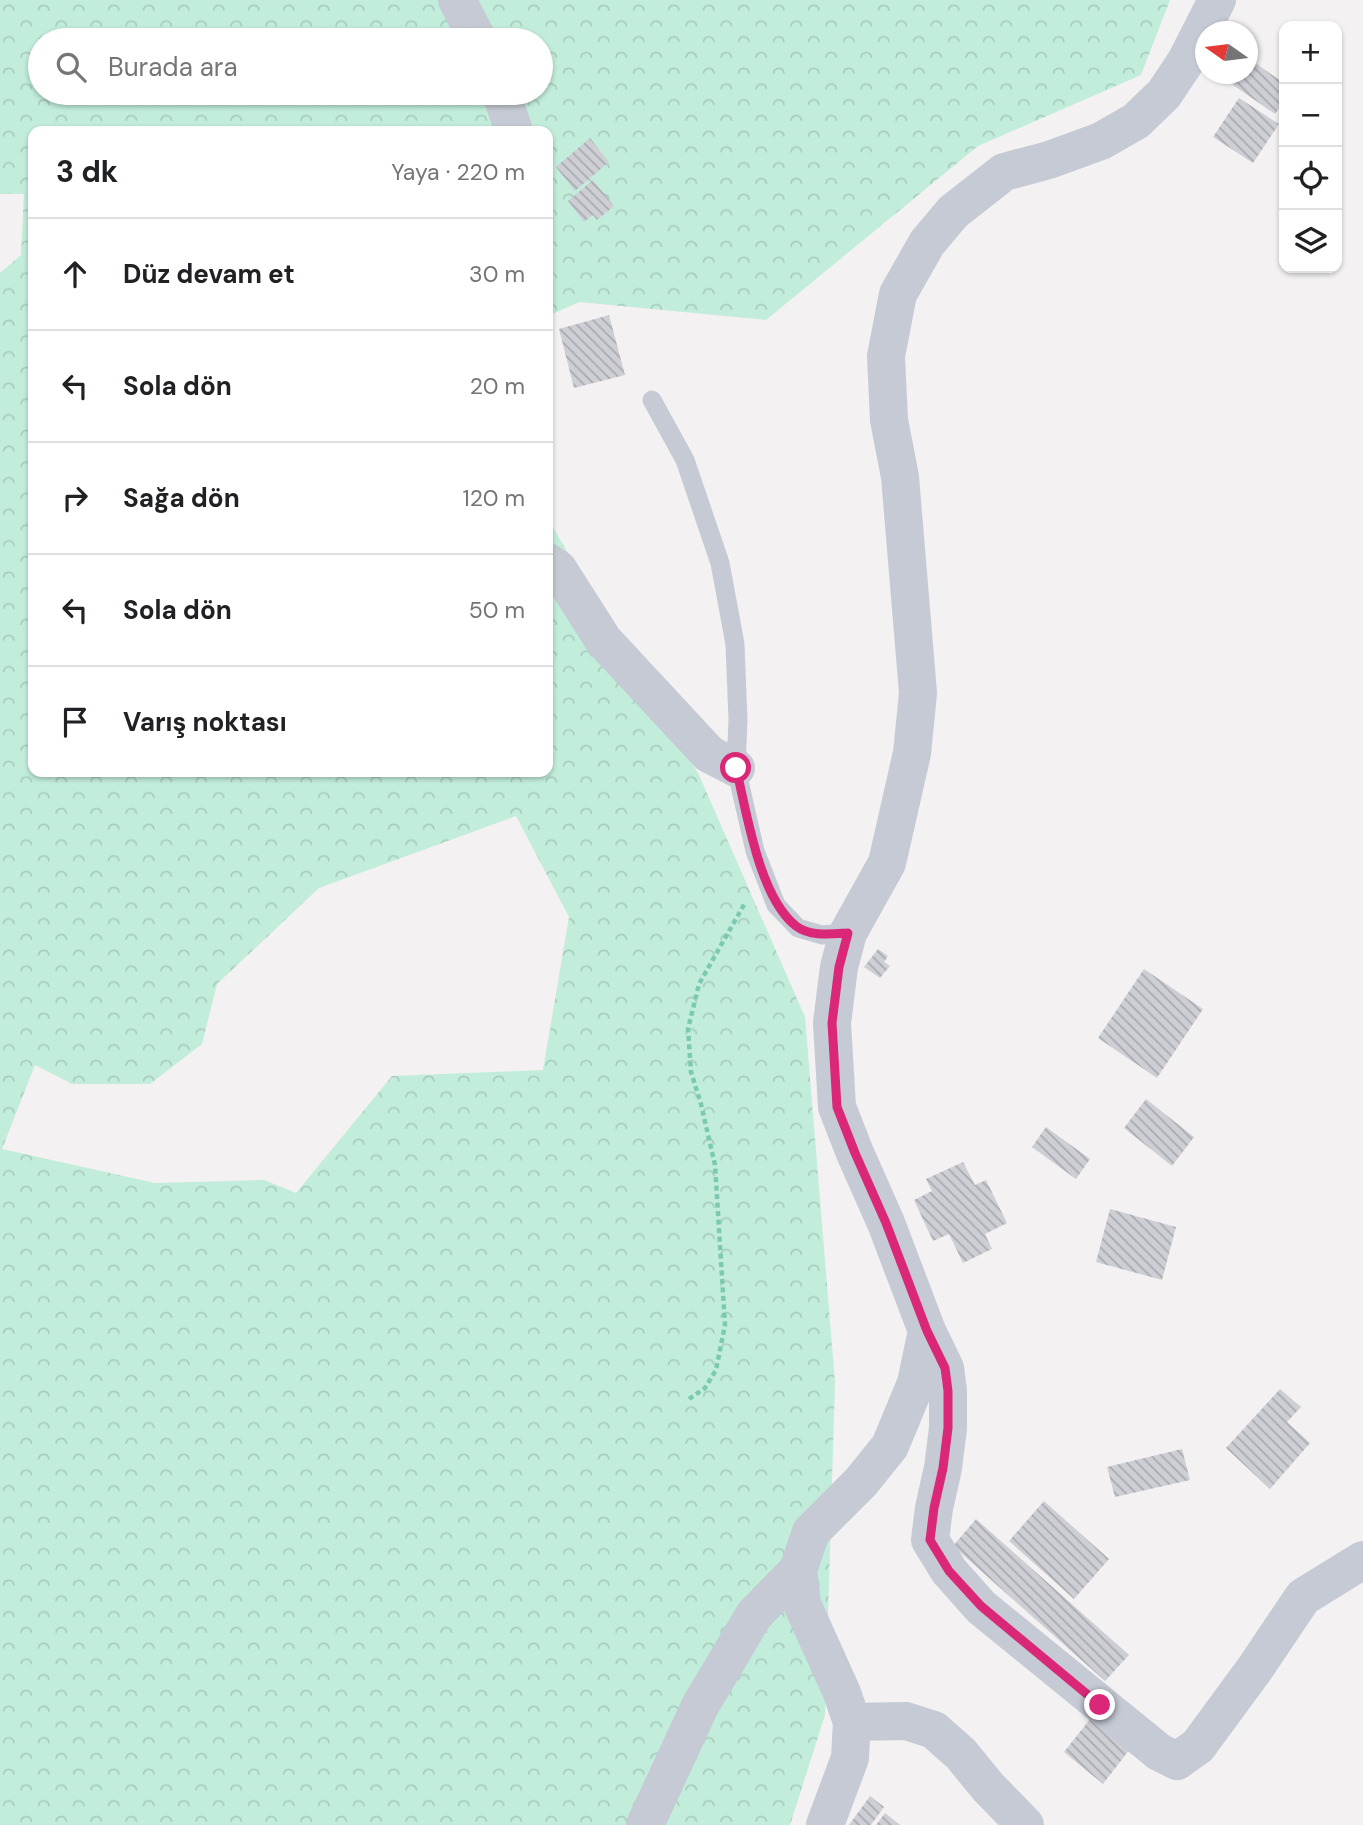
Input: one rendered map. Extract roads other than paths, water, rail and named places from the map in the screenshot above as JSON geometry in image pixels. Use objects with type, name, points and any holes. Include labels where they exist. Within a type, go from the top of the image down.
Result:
[{"type":"street","points":[[457,0],[472,28]]},
{"type":"street","points":[[1217,0],[1164,94],[1136,121],[1101,141],[1049,160],[1004,172],[953,212],[927,243],[898,294],[886,356],[889,420],[900,477],[918,693],[912,752],[887,863],[848,933],[839,967],[832,1023],[837,1107],[886,1223],[927,1331],[945,1368],[948,1428],[930,1540],[949,1571],[981,1606],[1159,1752],[1177,1761],[1198,1746],[1303,1597],[1363,1560]]},
{"type":"street","points":[[504,105],[512,126]]},
{"type":"street","points":[[553,566],[558,569],[604,641],[709,754],[736,768]]},
{"type":"street","points":[[645,1825],[700,1706],[754,1615],[798,1570],[811,1532],[860,1482],[890,1446],[916,1383],[927,1331]]},
{"type":"street","points":[[798,1570],[802,1604],[842,1693],[852,1723],[850,1758],[825,1825]]},
{"type":"street","points":[[852,1723],[906,1721],[934,1730],[961,1754],[1025,1825]]},
{"type":"lane","points":[[652,400],[685,460],[720,563],[735,644],[738,720],[736,768],[755,851],[776,905],[798,928],[822,935],[848,933]]}]
